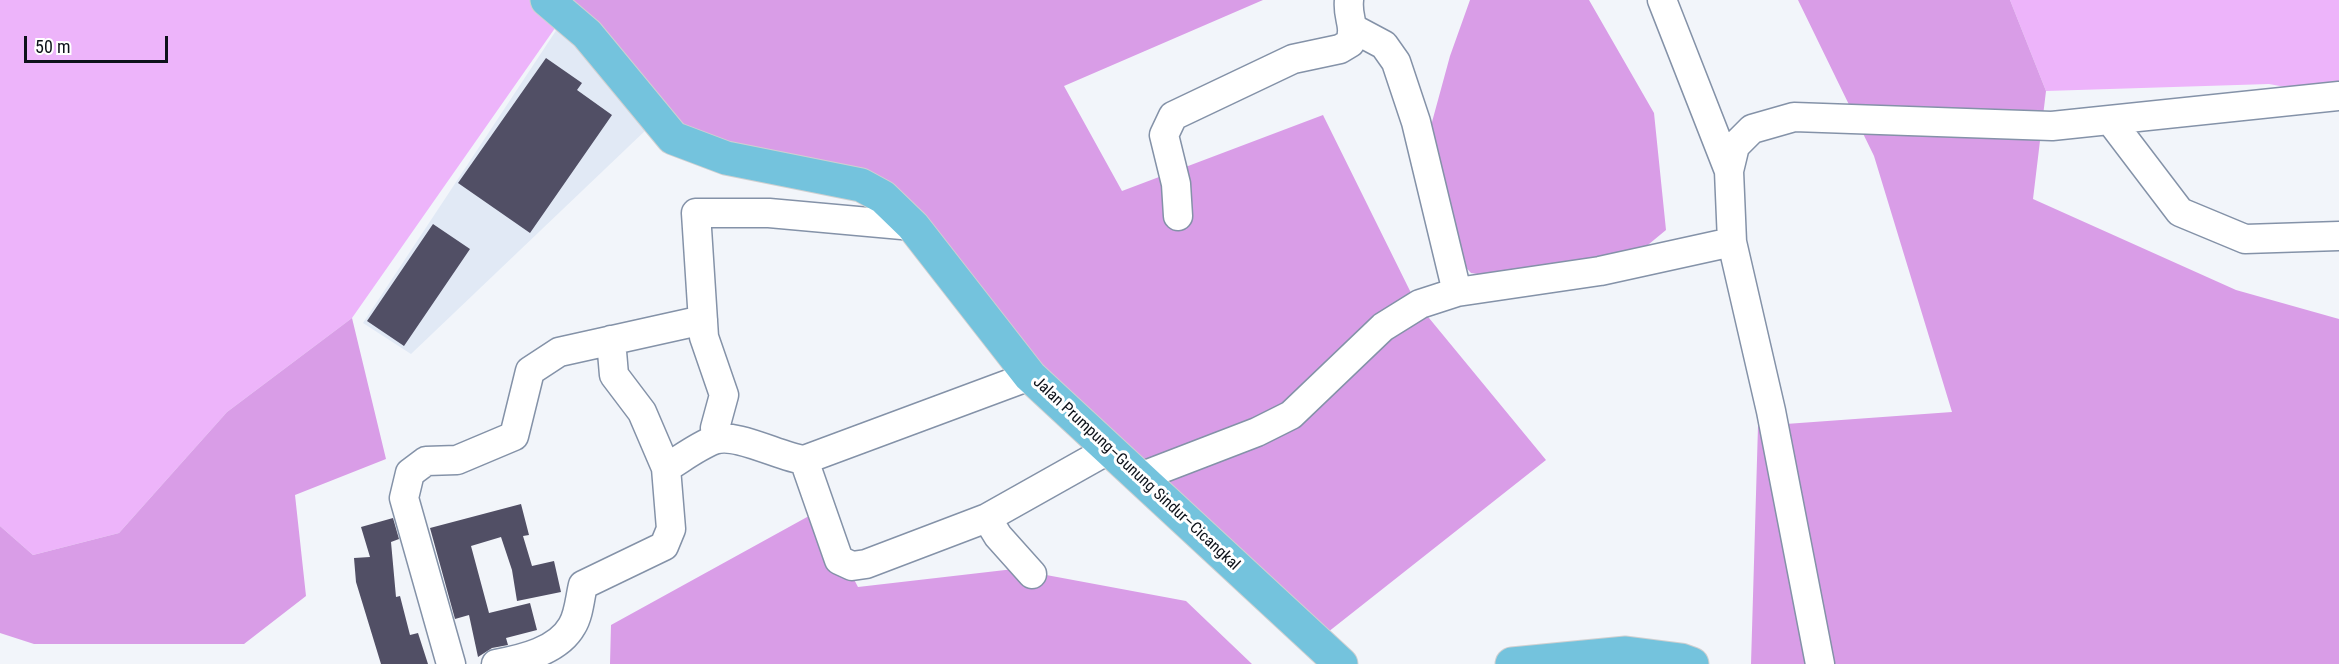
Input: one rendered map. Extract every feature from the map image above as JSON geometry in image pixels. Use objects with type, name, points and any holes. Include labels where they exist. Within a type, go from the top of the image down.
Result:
[{"type":"main road","name":"Jalan Prumpung–Gunung Sindur–Cicangkal","points":[[547,0],[587,34],[673,138],[726,158],[861,185],[883,197],[914,226],[1030,376],[1341,664]]},
{"type":"main road","points":[[1512,664],[1626,653],[1681,660],[1692,664]]},
{"type":"street","points":[[1178,216],[1176,184],[1164,135],[1173,117],[1293,59],[1340,49],[1350,43],[1354,29],[1348,13],[1349,0]]},
{"type":"street","points":[[1662,0],[1729,171]]},
{"type":"street","points":[[1354,29],[1384,45],[1396,62],[1416,122],[1457,292]]},
{"type":"street","points":[[1820,664],[1770,411],[1731,242],[1729,171],[1735,146],[1752,129],[1794,117],[2052,126],[2339,96]]},
{"type":"street","points":[[2110,120],[2180,212],[2245,239],[2339,237]]},
{"type":"street","points":[[716,439],[715,428],[724,395],[704,337],[696,213],[769,213],[914,226]]},
{"type":"street","points":[[1140,477],[1257,432],[1291,415],[1383,327],[1420,304],[1457,292],[1600,271],[1731,242]]},
{"type":"street","points":[[451,664],[404,498],[410,473],[426,461],[457,460],[514,436],[530,370],[559,352],[703,320]]},
{"type":"street","points":[[496,664],[518,659],[560,642],[573,624],[583,585],[664,546],[671,529],[666,468],[642,412],[614,375],[611,340]]},
{"type":"street","points":[[666,468],[716,439],[750,442],[784,457],[804,460],[1030,376]]},
{"type":"street","points":[[804,460],[839,560],[852,566],[866,564],[987,518],[1108,450]]},
{"type":"street","points":[[987,518],[998,536],[1032,574]]},
{"type":"shaded area","points":[[0,0],[574,1],[352,318],[227,412],[119,533],[33,555],[0,526]]},
{"type":"shaded area","points":[[573,0],[1263,0],[1064,86],[1122,191],[1323,115],[1415,301],[1546,460],[1323,636],[1059,396],[891,198],[735,168],[673,123]]},
{"type":"shaded area","points":[[1470,0],[1589,0],[1654,113],[1666,230],[1597,287],[1535,283],[1471,273],[1431,229],[1426,144],[1450,56]]},
{"type":"shaded area","points":[[1798,0],[2010,0],[2046,91],[2033,199],[2236,290],[2339,319],[2339,664],[1751,664],[1758,426],[1952,412],[1874,156]]},
{"type":"shaded area","points":[[2010,0],[2339,0],[2339,97],[2269,84],[2046,91]]},
{"type":"shaded area","points":[[559,26],[648,128],[411,354],[363,323]]},
{"type":"shaded area","points":[[352,318],[386,459],[295,495],[306,596],[244,644],[34,644],[0,633],[0,526],[33,555],[119,533],[227,412]]},
{"type":"shaded area","points":[[818,511],[858,587],[1014,569],[1186,601],[1252,664],[610,664],[611,625]]},
{"type":"building","points":[[546,58],[582,83],[577,90],[612,115],[530,233],[458,183]]},
{"type":"building","points":[[433,224],[470,249],[404,346],[367,321]]},
{"type":"building","points":[[521,504],[529,535],[523,536],[532,566],[554,561],[561,592],[517,601],[512,570],[501,537],[471,546],[489,613],[530,603],[537,630],[506,638],[508,645],[492,648],[478,657],[469,615],[455,619],[430,528]]},
{"type":"building","points":[[393,518],[399,539],[391,542],[396,597],[400,596],[410,635],[418,633],[428,664],[381,664],[356,582],[354,558],[370,557],[361,527]]}]
